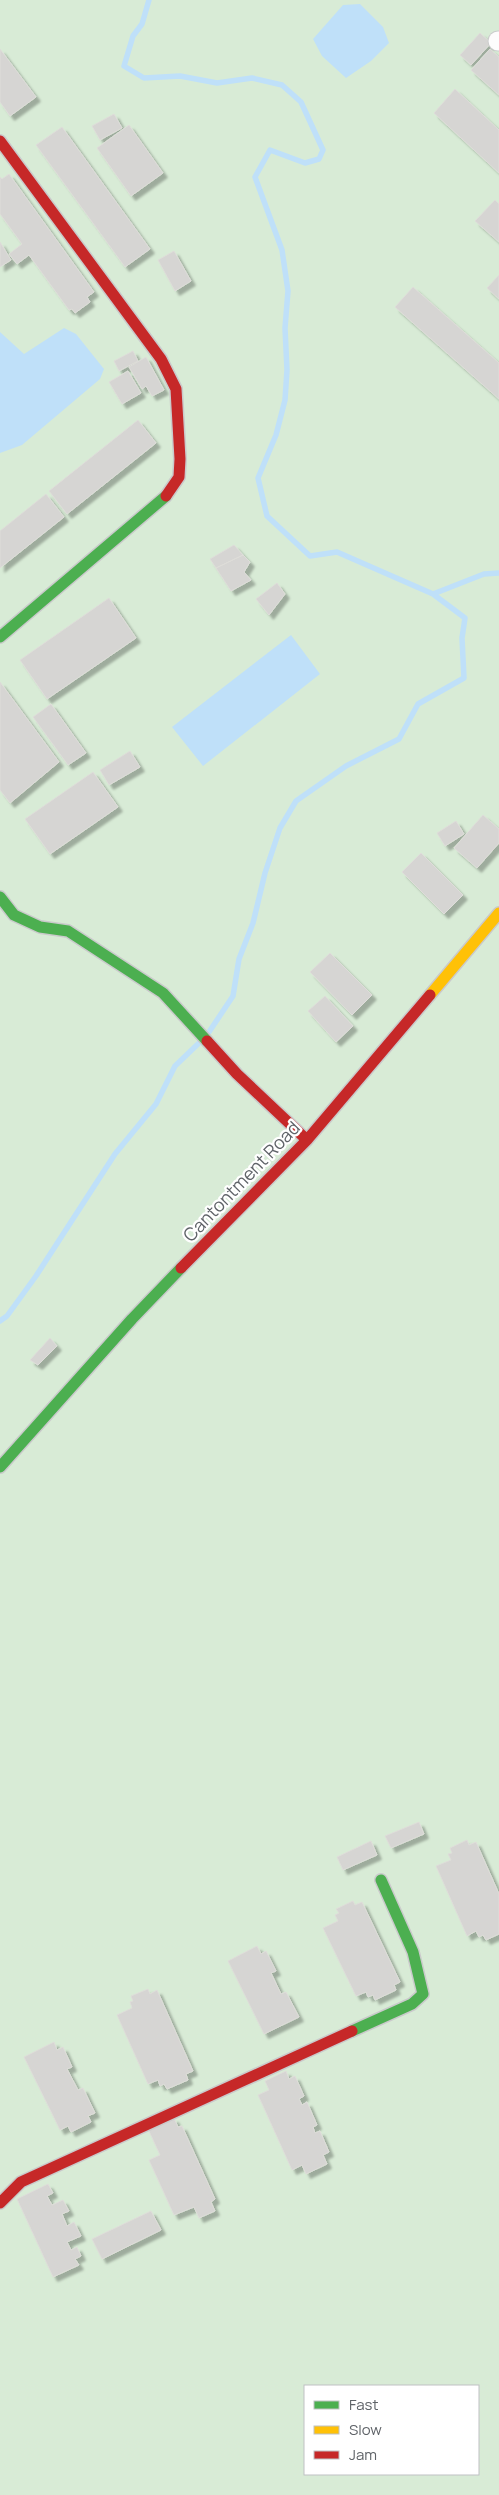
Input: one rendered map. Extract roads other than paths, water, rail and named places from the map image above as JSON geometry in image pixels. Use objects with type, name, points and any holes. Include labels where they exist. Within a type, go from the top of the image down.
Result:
[{"type":"street","points":[[0,141],[161,359],[176,389],[180,459],[179,477],[166,496],[0,637]]},
{"type":"street","points":[[0,897],[14,915],[40,927],[68,931],[163,992],[237,1074],[307,1140]]},
{"type":"street","name":"Cantontment Road","points":[[0,1467],[132,1319],[307,1140],[499,913]]},
{"type":"street","points":[[0,2203],[21,2182],[412,2004],[423,1994],[415,1961],[381,1880]]},
{"type":"water","points":[[360,4],[383,27],[389,43],[371,61],[346,78],[322,56],[313,39],[343,5]]},
{"type":"water","points":[[64,328],[76,334],[104,369],[100,379],[22,445],[0,453],[0,332],[24,354]]},
{"type":"water","points":[[291,635],[320,674],[203,766],[172,727]]},
{"type":"waterway","points":[[149,0],[142,24],[133,36],[124,66],[144,78],[180,76],[217,83],[252,78],[282,85],[301,102],[323,150],[319,159],[305,163],[270,150],[255,177],[282,250],[288,291],[285,328],[287,370],[285,400],[276,435],[258,478],[267,516],[310,556],[337,552],[433,594],[484,574],[499,573]]},
{"type":"waterway","points":[[209,1032],[233,996],[239,959],[253,923],[265,873],[280,828],[296,801],[346,766],[399,739],[418,704],[464,678],[462,638],[465,618],[433,594]]},
{"type":"waterway","points":[[0,1321],[7,1316],[36,1276],[115,1154],[156,1104],[175,1066],[199,1043]]}]
